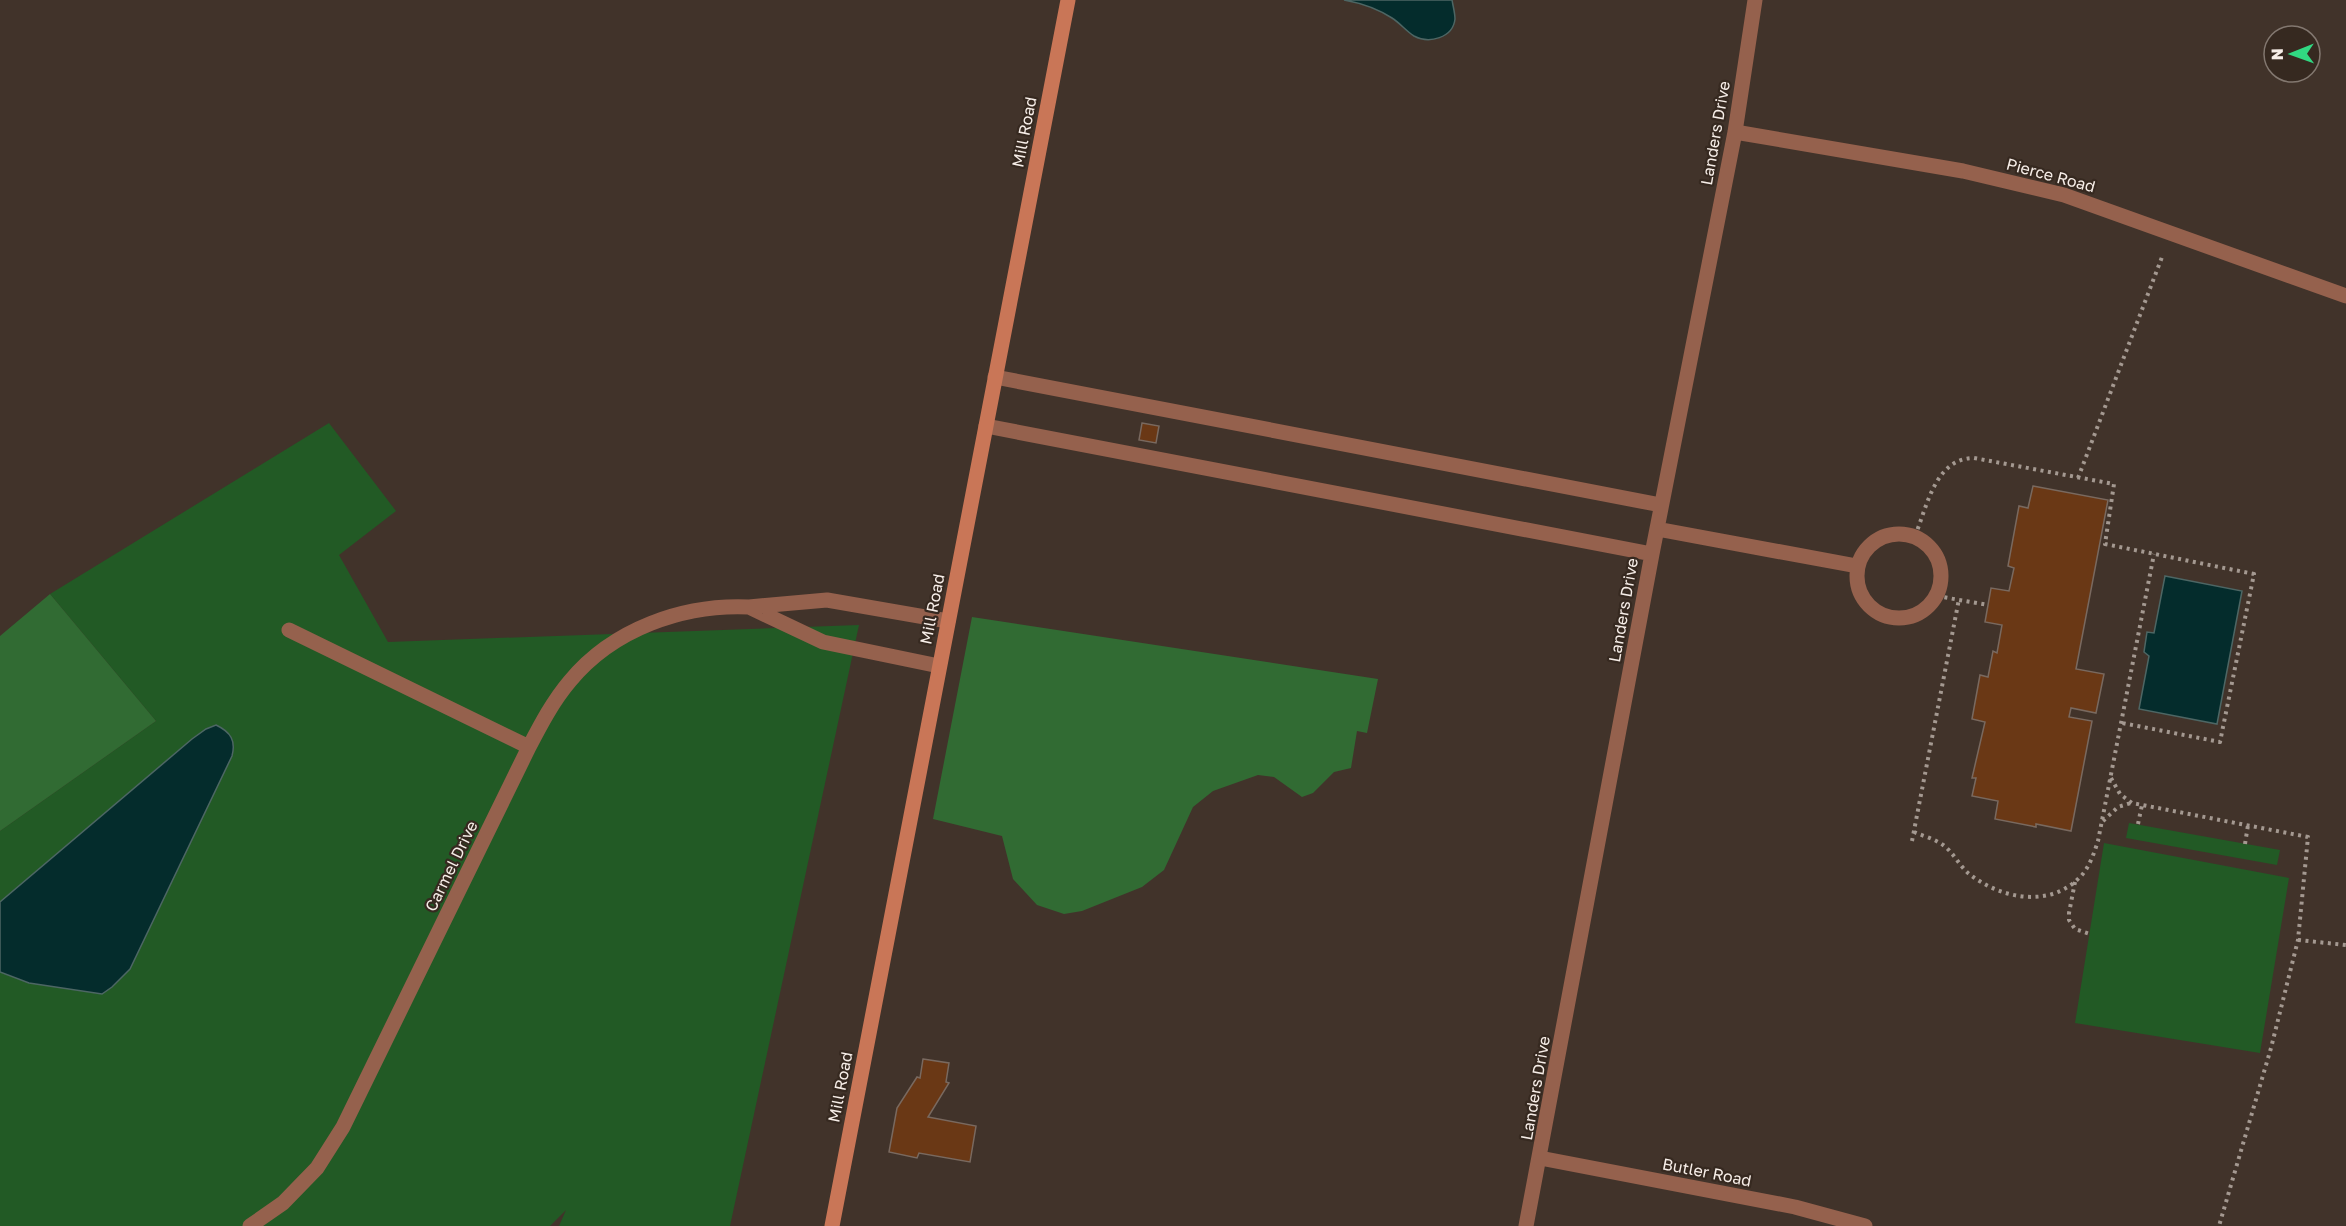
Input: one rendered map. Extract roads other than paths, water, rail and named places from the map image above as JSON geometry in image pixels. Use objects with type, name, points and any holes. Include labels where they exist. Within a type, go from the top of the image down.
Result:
[{"type":"street","name":"Mill Road","points":[[832,1226],[1068,0]]},
{"type":"street","name":"Landers Drive","points":[[1526,1226],[1661,505],[1735,132],[1755,0]]},
{"type":"street","name":"Pierce Road","points":[[1735,132],[1974,174],[2064,195],[2346,296]]},
{"type":"street","points":[[995,377],[1661,505]]},
{"type":"street","points":[[986,426],[1652,554]]},
{"type":"street","points":[[1657,529],[1857,566]]},
{"type":"street","points":[[1900,533],[1915,536],[1928,544],[1937,555],[1941,569],[1941,584],[1937,596],[1917,615],[1891,618],[1878,613],[1860,593],[1857,566],[1863,553],[1873,542],[1886,535],[1900,533]]},
{"type":"street","name":"Carmel Drive","points":[[250,1226],[283,1203],[317,1168],[344,1128],[529,747],[547,712],[571,680],[616,641],[654,622],[695,610],[827,600],[948,621]]},
{"type":"street","name":"Carmel Drive","points":[[750,607],[823,642],[939,666]]},
{"type":"street","points":[[289,630],[529,747]]},
{"type":"street","name":"Butler Road","points":[[1540,1158],[1795,1207],[1865,1226]]},
{"type":"water","points":[[1344,0],[1452,0],[1455,19],[1450,31],[1445,35],[1433,39],[1420,38],[1381,12]]},
{"type":"water","points":[[2165,576],[2242,591],[2217,724],[2139,709],[2149,656],[2144,652],[2147,632],[2154,633]]},
{"type":"water","points":[[216,725],[229,734],[233,741],[232,756],[130,969],[102,994],[29,983],[0,972],[0,902],[192,739]]}]
